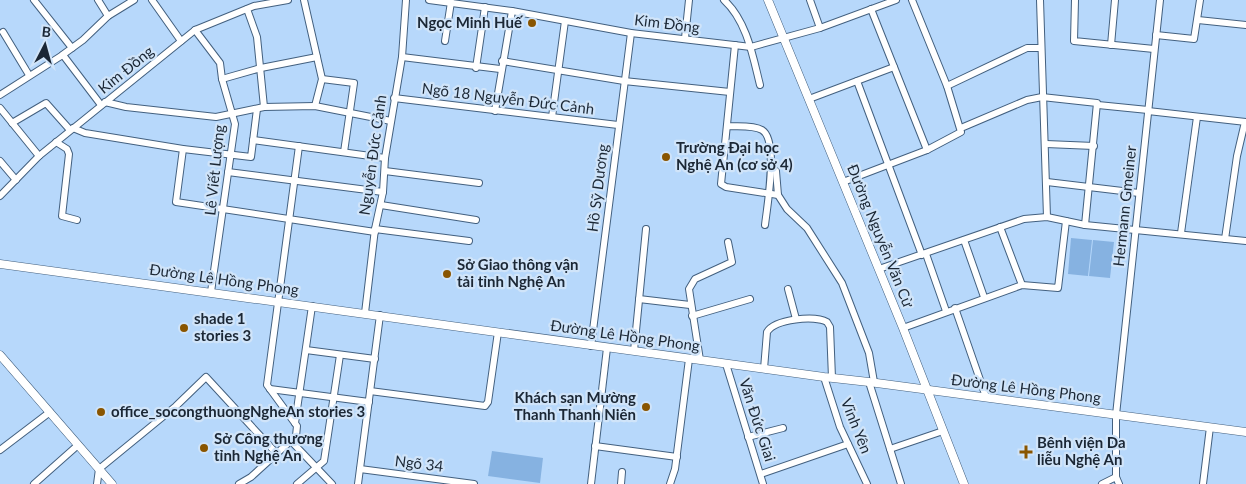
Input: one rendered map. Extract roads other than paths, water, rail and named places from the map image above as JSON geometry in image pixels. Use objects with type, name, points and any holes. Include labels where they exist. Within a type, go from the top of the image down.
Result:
[{"type":"main road","name":"Đường Nguyễn Văn Cừ","points":[[768,0],[903,328],[964,484]]},
{"type":"main road","name":"Đường Lê Hồng Phong","points":[[0,264],[828,378],[871,382],[1246,432]]},
{"type":"main road","points":[[0,355],[112,484]]},
{"type":"street","points":[[34,0],[72,48]]},
{"type":"street","points":[[98,0],[108,16]]},
{"type":"street","points":[[0,95],[63,55],[108,16],[134,0]]},
{"type":"street","points":[[152,0],[181,41]]},
{"type":"street","name":"Kim Đồng","points":[[0,196],[39,156],[195,30],[247,9],[288,0]]},
{"type":"street","points":[[304,0],[322,79],[315,106]]},
{"type":"street","name":"Nguyễn Đức Cảnh","points":[[365,313],[375,230],[383,192],[390,120],[402,57],[406,0]]},
{"type":"street","name":"Kim Đồng","points":[[429,0],[512,11],[631,33],[751,47],[820,28],[896,0]]},
{"type":"street","points":[[685,38],[689,0]]},
{"type":"street","points":[[724,0],[732,9],[751,47],[760,86]]},
{"type":"street","points":[[810,0],[820,28]]},
{"type":"street","points":[[843,182],[926,150],[960,134],[961,128],[946,86],[912,0]]},
{"type":"street","points":[[1040,0],[1047,217]]},
{"type":"street","points":[[1075,0],[1073,40],[1154,48]]},
{"type":"street","points":[[1112,45],[1115,0]]},
{"type":"street","name":"Hermann Gmeiner","points":[[1114,481],[1116,414],[1134,228],[1160,0]]},
{"type":"street","points":[[1156,34],[1193,40],[1196,37],[1200,0]]},
{"type":"street","points":[[445,41],[451,2]]},
{"type":"street","points":[[476,68],[485,7]]},
{"type":"street","points":[[247,9],[257,37],[264,107]]},
{"type":"street","points":[[872,9],[926,150]]},
{"type":"street","points":[[495,111],[500,69],[512,11]]},
{"type":"street","points":[[1198,20],[1246,25]]},
{"type":"street","points":[[552,117],[565,21]]},
{"type":"street","name":"Lê Viết Lượng","points":[[195,30],[220,64],[222,79],[235,124],[211,292]]},
{"type":"street","points":[[3,32],[29,75]]},
{"type":"street","name":"Hồ Sỹ Dương","points":[[591,346],[631,33]]},
{"type":"street","points":[[735,45],[720,184],[726,187],[769,192],[778,196]]},
{"type":"street","points":[[946,86],[1026,48],[1041,48]]},
{"type":"street","points":[[63,55],[103,104],[216,117],[264,107],[315,106],[390,120]]},
{"type":"street","points":[[222,79],[261,68],[317,57]]},
{"type":"street","points":[[402,57],[476,68],[500,69]]},
{"type":"street","points":[[502,61],[624,82],[730,92]]},
{"type":"street","points":[[809,99],[894,67]]},
{"type":"street","points":[[322,79],[354,83],[344,152]]},
{"type":"street","points":[[857,81],[887,164],[946,311]]},
{"type":"street","points":[[961,128],[1027,100],[1042,97],[1245,122],[1237,156],[1226,239]]},
{"type":"street","name":"Ngõ 18 Nguyễn Đức Cảnh","points":[[394,98],[618,125]]},
{"type":"street","points":[[12,123],[46,103],[72,129],[85,133],[183,149],[251,157],[257,109]]},
{"type":"street","points":[[1086,225],[1098,105]]},
{"type":"street","points":[[0,108],[39,156]]},
{"type":"street","points":[[1181,233],[1197,117]]},
{"type":"street","points":[[727,126],[759,129],[764,132],[772,162],[765,224]]},
{"type":"street","points":[[254,140],[385,158]]},
{"type":"street","points":[[56,142],[67,149],[69,154],[62,216],[77,220]]},
{"type":"street","points":[[1046,144],[1094,146]]},
{"type":"street","points":[[239,484],[251,476],[296,436],[297,426],[267,385],[299,146]]},
{"type":"street","points":[[183,149],[176,202],[289,220],[469,241]]},
{"type":"street","points":[[0,161],[16,180]]},
{"type":"street","points":[[384,171],[479,183]]},
{"type":"street","points":[[776,171],[778,196],[787,209],[807,228],[842,282],[869,354],[871,382],[901,484]]},
{"type":"street","points":[[228,172],[383,192]]},
{"type":"street","points":[[1047,182],[1138,193]]},
{"type":"street","points":[[380,205],[476,220]]},
{"type":"street","points":[[878,269],[924,255],[1024,219],[1047,217],[1086,225],[1134,228],[1246,241]]},
{"type":"street","points":[[903,328],[984,297],[1022,285],[1058,288],[1066,221]]},
{"type":"street","points":[[1000,227],[1022,285]]},
{"type":"street","points":[[634,351],[646,229]]},
{"type":"street","points":[[964,240],[984,297]]},
{"type":"street","points":[[700,360],[688,288],[693,280],[732,262],[728,242]]},
{"type":"street","points":[[764,369],[768,330],[796,319],[788,289]]},
{"type":"street","points":[[639,299],[690,305]]},
{"type":"street","points":[[692,316],[750,299]]},
{"type":"street","points":[[295,423],[312,306]]},
{"type":"street","points":[[955,308],[986,397]]},
{"type":"street","points":[[358,484],[380,315]]},
{"type":"street","name":"Vĩnh Yên","points":[[796,319],[824,320],[829,324],[828,378],[840,427],[867,484]]},
{"type":"street","points":[[370,391],[485,406],[488,402],[498,332]]},
{"type":"street","points":[[591,484],[608,348]]},
{"type":"street","points":[[306,350],[375,359]]},
{"type":"street","points":[[297,484],[324,461],[340,354]]},
{"type":"street","points":[[670,484],[677,457],[689,359]]},
{"type":"street","name":"Văn Đức Giai","points":[[726,364],[763,484]]},
{"type":"street","points":[[97,484],[99,470],[176,406],[206,377],[277,454]]},
{"type":"street","points":[[270,389],[369,402]]},
{"type":"street","points":[[0,450],[50,412]]},
{"type":"street","points":[[1203,484],[1210,427]]},
{"type":"street","points":[[748,437],[783,428]]},
{"type":"street","points":[[890,449],[943,431]]},
{"type":"street","points":[[291,441],[332,484]]},
{"type":"street","points":[[761,474],[848,444]]},
{"type":"street","points":[[34,484],[78,445]]},
{"type":"street","points":[[596,446],[677,457]]},
{"type":"street","name":"Ngõ 34","points":[[360,469],[474,484]]},
{"type":"street","points":[[621,484],[622,472]]},
{"type":"street","points":[[1102,484],[1114,481]]},
{"type":"place","name":"Ngọc Minh Huế","points":[[532,23]]},
{"type":"place","name":"Trường Đại học Nghệ An (cơ sở 4)","points":[[666,157]]},
{"type":"place","name":"Sở Giao thông vận tải tỉnh Nghệ An","points":[[447,274]]},
{"type":"place","name":"shade 1 stories 3","points":[[184,328]]},
{"type":"place","name":"Khách sạn Mường Thanh Thanh Niên","points":[[646,407]]},
{"type":"place","name":"office_socongthuongNgheAn stories 3","points":[[101,412]]},
{"type":"place","name":"Sở Công thương tỉnh Nghệ An","points":[[204,448]]},
{"type":"place","name":"Bệnh viện Da liễu Nghệ An","points":[[1026,452]]}]
